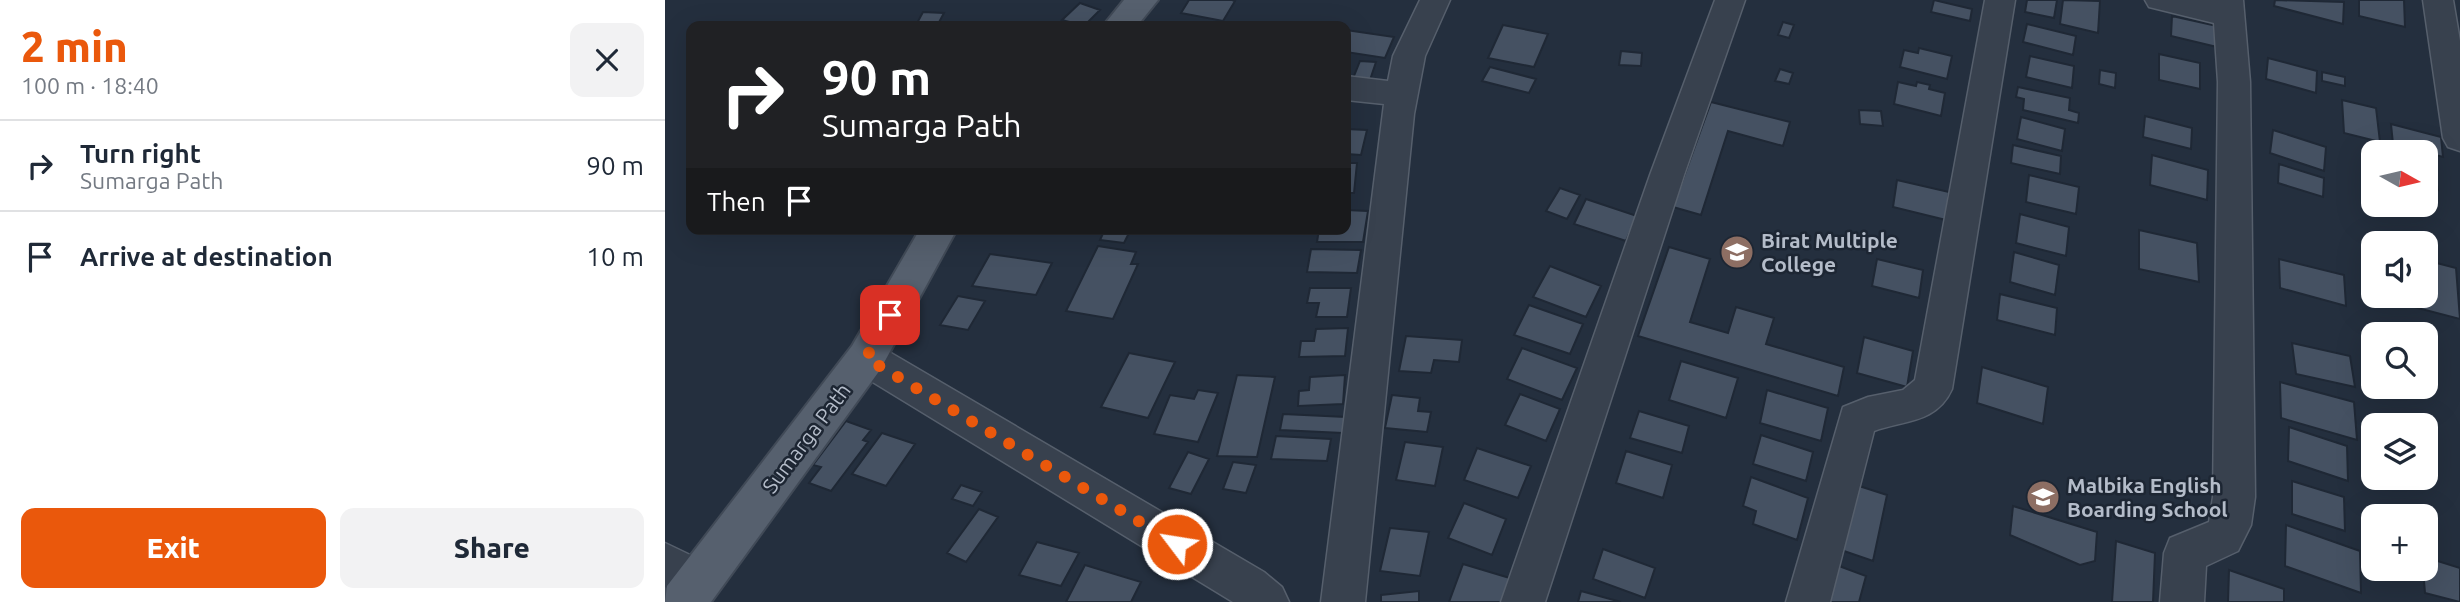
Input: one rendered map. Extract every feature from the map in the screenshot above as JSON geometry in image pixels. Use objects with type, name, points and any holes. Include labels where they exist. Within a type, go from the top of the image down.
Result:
[{"type":"main road","points":[[1123,21],[1142,0]]},
{"type":"main road","name":"Sumarga Path","points":[[682,582],[866,358],[936,235]]},
{"type":"street","points":[[1343,602],[1402,94],[1409,57],[1435,0]]},
{"type":"street","points":[[1523,602],[1667,175],[1730,0]]},
{"type":"street","points":[[1808,602],[1857,420],[1870,412],[1907,409],[1921,403],[1933,389],[2000,0]]},
{"type":"street","points":[[2160,0],[2229,8],[2234,82],[2234,497],[2230,527],[2224,538],[2215,544],[2192,548],[2185,553],[2182,602]]},
{"type":"street","points":[[2438,0],[2460,138]]},
{"type":"street","points":[[1351,89],[1402,94]]},
{"type":"street","points":[[866,358],[1252,597]]},
{"type":"building","points":[[1189,0],[1235,1],[1223,21],[1181,13]]},
{"type":"building","points":[[1934,0],[1972,9],[1970,21],[1931,12]]},
{"type":"building","points":[[2027,0],[2057,0],[2054,18],[2025,12]]},
{"type":"building","points":[[2063,0],[2100,1],[2098,33],[2060,24]]},
{"type":"building","points":[[2275,0],[2344,2],[2343,24],[2274,6]]},
{"type":"building","points":[[2359,0],[2404,0],[2405,27],[2359,16]]},
{"type":"building","points":[[1080,3],[1100,10],[1089,21],[1062,20]]},
{"type":"building","points":[[923,12],[944,13],[940,21],[918,21]]},
{"type":"building","points":[[2172,16],[2217,26],[2217,47],[2171,36]]},
{"type":"building","points":[[1783,22],[1794,25],[1789,38],[1778,35]]},
{"type":"building","points":[[2027,24],[2076,36],[2073,55],[2023,42]]},
{"type":"building","points":[[1503,25],[1548,34],[1534,67],[1488,58]]},
{"type":"building","points":[[1351,31],[1394,37],[1385,58],[1351,53]]},
{"type":"building","points":[[1919,48],[1952,56],[1947,79],[1900,67],[1904,50],[1918,53]]},
{"type":"building","points":[[1621,51],[1642,53],[1641,66],[1619,65]]},
{"type":"building","points":[[2159,54],[2200,63],[2200,89],[2159,80]]},
{"type":"building","points":[[2030,56],[2074,66],[2072,88],[2026,77]]},
{"type":"building","points":[[2268,58],[2317,71],[2316,93],[2266,79]]},
{"type":"building","points":[[1360,61],[1376,62],[1369,83],[1352,81]]},
{"type":"building","points":[[1490,67],[1536,79],[1529,93],[1482,81]]},
{"type":"building","points":[[1780,69],[1793,73],[1789,84],[1775,81]]},
{"type":"building","points":[[2100,70],[2116,73],[2115,88],[2099,84]]},
{"type":"building","points":[[2322,72],[2345,77],[2345,86],[2322,81]]},
{"type":"building","points":[[1898,82],[1916,86],[1917,82],[1930,85],[1929,89],[1945,93],[1941,116],[1894,104]]},
{"type":"building","points":[[2018,87],[2070,98],[2069,110],[2079,113],[2078,123],[2023,110],[2024,99],[2016,97]]},
{"type":"building","points":[[2342,100],[2376,108],[2380,140],[2344,133]]},
{"type":"building","points":[[1711,102],[1790,122],[1783,146],[1728,131],[1701,215],[1673,207]]},
{"type":"building","points":[[1859,110],[1881,111],[1883,126],[1860,124]]},
{"type":"building","points":[[2145,116],[2192,128],[2191,149],[2143,137]]},
{"type":"building","points":[[2021,117],[2065,129],[2062,151],[2017,139]]},
{"type":"building","points":[[2391,124],[2441,137],[2443,157],[2438,156],[2438,140],[2393,140]]},
{"type":"building","points":[[1351,129],[1367,130],[1361,155],[1351,154]]},
{"type":"building","points":[[2273,130],[2326,147],[2324,171],[2270,153]]},
{"type":"building","points":[[2013,145],[2061,156],[2060,174],[2011,163]]},
{"type":"building","points":[[2152,155],[2208,170],[2207,200],[2150,185]]},
{"type":"building","points":[[1351,163],[1357,163],[1354,193],[1351,193]]},
{"type":"building","points":[[2279,164],[2324,178],[2323,197],[2278,183]]},
{"type":"building","points":[[2029,175],[2079,187],[2076,214],[2026,202]]},
{"type":"building","points":[[1897,180],[1949,192],[1946,220],[1893,207]]},
{"type":"building","points":[[1560,188],[1580,195],[1567,219],[1546,211]]},
{"type":"building","points":[[1586,199],[1637,216],[1626,241],[1574,224]]},
{"type":"building","points":[[1351,210],[1368,211],[1363,242],[1317,242],[1318,235],[1351,235]]},
{"type":"building","points":[[2020,214],[2069,227],[2066,256],[2016,243]]},
{"type":"building","points":[[2139,230],[2197,243],[2199,282],[2139,269]]},
{"type":"building","points":[[1102,235],[1128,235],[1124,243],[1100,240]]},
{"type":"building","points":[[1098,246],[1136,252],[1131,264],[1138,264],[1113,319],[1066,311]]},
{"type":"building","points":[[1669,247],[1710,259],[1690,322],[1728,333],[1736,307],[1774,318],[1766,344],[1844,367],[1838,396],[1638,336]]},
{"type":"building","points":[[1311,249],[1361,250],[1357,273],[1307,272]]},
{"type":"building","points":[[2014,252],[2059,265],[2055,295],[2010,282]]},
{"type":"building","points":[[990,254],[1052,263],[1036,295],[972,286]]},
{"type":"building","points":[[1877,259],[1923,270],[1919,298],[1872,286]]},
{"type":"building","points":[[2279,259],[2344,275],[2346,306],[2280,288]]},
{"type":"building","points":[[2438,263],[2456,268],[2460,319],[2418,308],[2438,308]]},
{"type":"building","points":[[1550,266],[1601,286],[1586,317],[1533,297]]},
{"type":"building","points":[[1310,288],[1351,288],[1347,317],[1316,317],[1319,303],[1307,303]]},
{"type":"building","points":[[2000,294],[2057,308],[2055,335],[1997,320]]},
{"type":"building","points":[[958,296],[985,301],[968,330],[940,325]]},
{"type":"building","points":[[1529,305],[1583,324],[1570,354],[1514,335]]},
{"type":"building","points":[[1348,328],[1345,356],[1299,357],[1301,341],[1314,341],[1316,329]]},
{"type":"building","points":[[1406,336],[1462,340],[1459,362],[1434,360],[1431,373],[1399,371]]},
{"type":"building","points":[[1864,337],[1913,351],[1907,387],[1857,373]]},
{"type":"building","points":[[2292,343],[2350,356],[2355,387],[2296,374]]},
{"type":"building","points":[[1522,348],[1577,368],[1562,400],[1507,379]]},
{"type":"building","points":[[1129,353],[1175,362],[1148,418],[1101,407]]},
{"type":"building","points":[[1681,361],[1738,378],[1726,418],[1669,400]]},
{"type":"building","points":[[1982,367],[2048,387],[2043,424],[1977,403]]},
{"type":"building","points":[[1237,375],[1275,377],[1257,457],[1217,456]]},
{"type":"building","points":[[1345,375],[1343,404],[1298,406],[1299,391],[1309,390],[1310,377]]},
{"type":"building","points":[[2280,382],[2354,402],[2357,440],[2281,418]]},
{"type":"building","points":[[1198,390],[1218,393],[1198,442],[1154,434],[1170,395],[1194,399]]},
{"type":"building","points":[[1767,390],[1828,408],[1821,441],[1760,423]]},
{"type":"building","points":[[1520,394],[1560,409],[1546,441],[1505,425]]},
{"type":"building","points":[[1392,395],[1420,398],[1418,411],[1431,412],[1427,432],[1385,428]]},
{"type":"building","points":[[1639,411],[1689,426],[1682,453],[1630,438]]},
{"type":"building","points":[[1283,414],[1346,417],[1343,433],[1280,430]]},
{"type":"building","points":[[846,421],[871,430],[863,440],[868,442],[831,491],[809,483],[821,467],[813,465]]},
{"type":"building","points":[[2289,427],[2347,446],[2348,481],[2288,461]]},
{"type":"building","points":[[882,433],[915,444],[886,486],[852,474]]},
{"type":"building","points":[[1761,435],[1813,452],[1806,481],[1753,464]]},
{"type":"building","points":[[1276,436],[1331,439],[1327,461],[1271,459]]},
{"type":"building","points":[[1405,442],[1443,447],[1435,486],[1396,480]]},
{"type":"building","points":[[1477,448],[1531,466],[1518,498],[1464,480]]},
{"type":"building","points":[[1626,451],[1672,465],[1663,498],[1616,483]]},
{"type":"building","points":[[1188,452],[1209,459],[1191,494],[1169,488]]},
{"type":"building","points":[[1233,462],[1256,465],[1246,493],[1223,489]]},
{"type":"building","points":[[1751,477],[1808,498],[1797,540],[1753,524],[1756,511],[1743,506]]},
{"type":"building","points":[[2292,481],[2344,497],[2345,531],[2292,514]]},
{"type":"building","points":[[961,485],[982,492],[973,506],[952,499]]},
{"type":"building","points":[[1856,485],[1887,495],[1873,561],[1841,550]]},
{"type":"building","points":[[1464,503],[1506,519],[1492,555],[1448,538]]},
{"type":"building","points":[[2013,506],[2097,532],[2095,561],[2080,565],[2010,535]]},
{"type":"building","points":[[979,509],[998,517],[966,562],[947,553]]},
{"type":"building","points":[[2286,525],[2360,551],[2361,593],[2285,566]]},
{"type":"building","points":[[1390,528],[1429,532],[1420,576],[1380,571]]},
{"type":"building","points":[[2116,541],[2155,553],[2153,602],[2112,602]]},
{"type":"building","points":[[1037,542],[1079,553],[1061,586],[1019,575]]},
{"type":"building","points":[[1603,549],[1655,568],[1645,598],[1593,579]]},
{"type":"building","points":[[2438,561],[2460,568],[2460,602],[2425,593],[2424,581],[2438,581]]},
{"type":"building","points":[[1463,564],[1513,579],[1506,602],[1449,602]]},
{"type":"building","points":[[1085,565],[1141,582],[1131,602],[1066,602]]},
{"type":"building","points":[[1839,566],[1866,576],[1859,602],[1829,602]]},
{"type":"building","points":[[2229,570],[2284,589],[2284,602],[2228,602]]},
{"type":"building","points":[[1419,591],[1419,602],[1381,602],[1381,595]]},
{"type":"building","points":[[1581,591],[1621,602],[1578,602]]},
{"type":"place","name":"Birat Multiple College","points":[[1737,252]]},
{"type":"place","name":"Malbika English Boarding School","points":[[2043,497]]},
{"type":"route","points":[[890,315],[866,358],[1177,544]]}]
